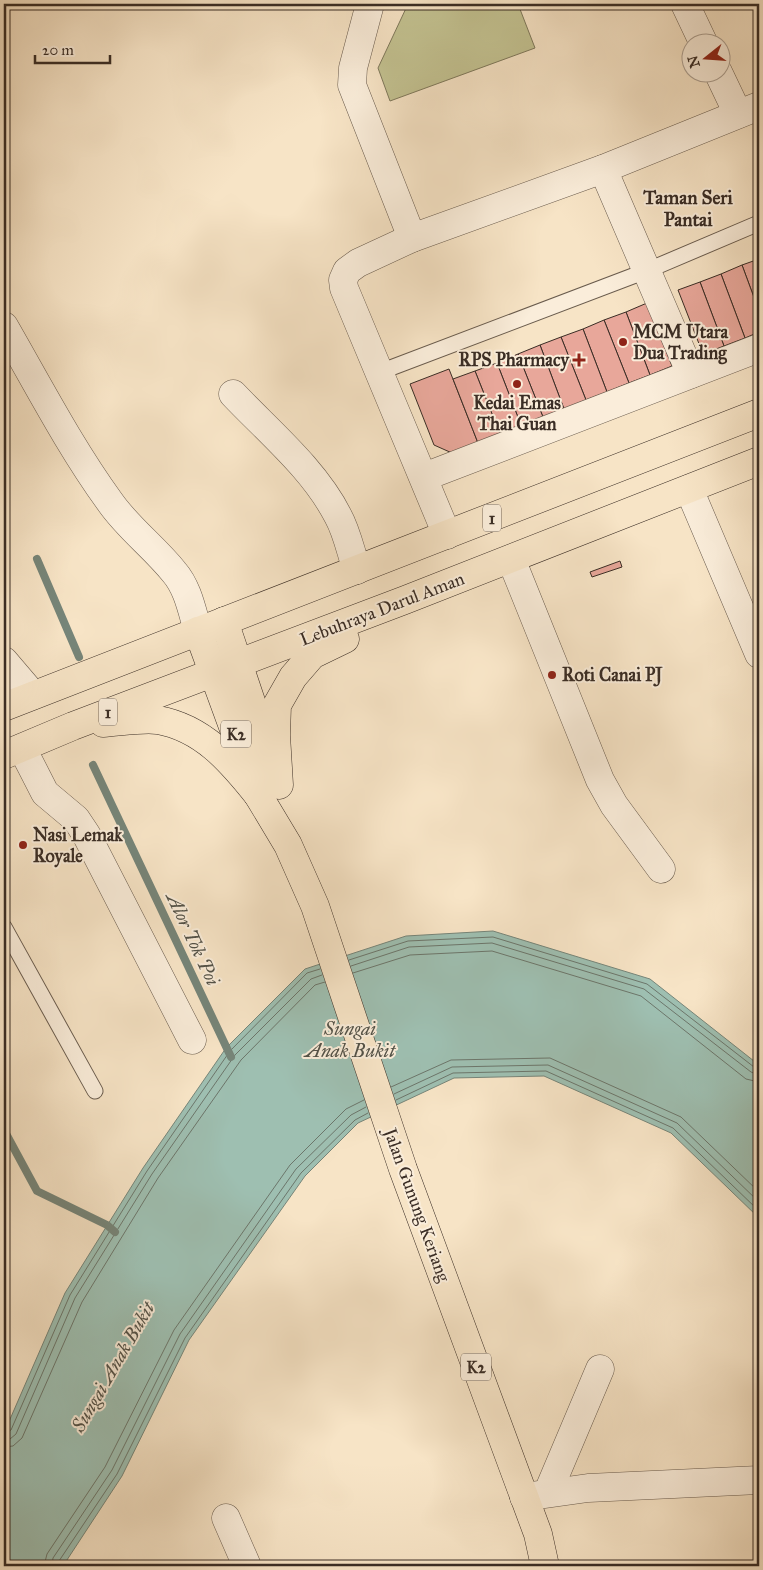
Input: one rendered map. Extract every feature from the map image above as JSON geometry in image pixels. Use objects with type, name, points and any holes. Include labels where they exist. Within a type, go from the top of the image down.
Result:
[{"type":"main road","name":"1","points":[[4,707],[759,413]]},
{"type":"main road","name":"Lebuhraya Darul Aman","points":[[13,752],[73,726],[405,600],[759,461]]},
{"type":"main road","points":[[269,790],[276,735],[277,705],[293,677],[312,655],[370,626],[405,600]]},
{"type":"main road","name":"Jalan Gunung Keriang","points":[[224,621],[226,668],[288,845],[315,906],[402,1169],[536,1495],[538,1534],[545,1566]]},
{"type":"main road","name":"Jalan Gunung Keriang","points":[[198,631],[226,668]]},
{"type":"main road","points":[[73,726],[157,720],[184,728],[209,741],[269,790]]},
{"type":"street","points":[[370,4],[353,68],[352,85],[412,238]]},
{"type":"street","points":[[685,4],[698,32]]},
{"type":"street","points":[[447,535],[344,288],[343,280],[347,271],[358,263],[412,238],[603,169],[749,110],[726,82]]},
{"type":"street","points":[[603,169],[692,374]]},
{"type":"street","points":[[4,326],[70,441],[110,502],[130,529],[175,572],[186,592],[198,631]]},
{"type":"street","points":[[424,476],[759,348]]},
{"type":"street","points":[[233,394],[306,470],[323,492],[339,517],[357,570]]},
{"type":"street","points":[[689,488],[759,654]]},
{"type":"street","points":[[511,559],[600,780],[614,805],[661,869]]},
{"type":"street","points":[[4,661],[33,695]]},
{"type":"street","points":[[13,752],[45,793],[76,819],[86,834],[192,1040]]},
{"type":"street","points":[[536,1495],[600,1369]]},
{"type":"street","points":[[536,1495],[588,1488],[759,1480]]},
{"type":"street","points":[[226,1518],[247,1566]]},
{"type":"lane","points":[[380,372],[646,271],[759,223]]},
{"type":"lane","points":[[4,927],[95,1091]]},
{"type":"shaded area","points":[[408,4],[518,4],[535,48],[390,101],[378,68]]},
{"type":"water","name":"Sungai Anak Bukit","points":[[493,931],[650,979],[759,1065],[759,1218],[671,1133],[544,1076],[454,1078],[358,1123],[305,1176],[189,1340],[122,1476],[63,1566],[4,1566],[4,1433],[65,1293],[143,1168],[226,1048],[305,969],[406,936]]},
{"type":"building","points":[[759,259],[759,311],[742,265]]},
{"type":"building","points":[[742,265],[759,311],[759,332],[745,338],[721,274]]},
{"type":"building","points":[[721,274],[745,338],[724,346],[700,282]]},
{"type":"building","points":[[700,282],[724,346],[703,354],[678,290]]},
{"type":"building","points":[[647,303],[672,366],[650,375],[626,312]]},
{"type":"building","points":[[626,312],[650,375],[629,383],[604,320]]},
{"type":"building","points":[[604,320],[629,383],[607,392],[583,329]]},
{"type":"building","points":[[583,329],[607,392],[586,400],[561,337]]},
{"type":"building","points":[[561,337],[586,400],[564,409],[540,345]]},
{"type":"building","points":[[540,345],[564,409],[543,417],[518,354]]},
{"type":"building","points":[[518,354],[543,417],[521,425],[497,363]]},
{"type":"building","points":[[497,363],[521,425],[500,434],[475,371]]},
{"type":"building","points":[[449,369],[478,443],[452,453],[434,445],[410,384]]},
{"type":"building","points":[[475,371],[500,434],[478,443],[453,379]]},
{"type":"building","points":[[620,561],[622,567],[592,577],[590,572]]},
{"type":"waterway","name":"Alor Tok Poi","points":[[37,559],[79,657]]},
{"type":"waterway","name":"Alor Tok Poi","points":[[93,765],[231,1057]]},
{"type":"waterway","points":[[4,1130],[37,1191],[107,1225],[115,1232]]},
{"type":"place","name":"MCM Utara Dua Trading","points":[[623,342]]},
{"type":"place","name":"RPS Pharmacy","points":[[579,360]]},
{"type":"place","name":"Kedai Emas Thai Guan","points":[[517,384]]},
{"type":"place","name":"Roti Canai PJ","points":[[552,675]]},
{"type":"place","name":"Nasi Lemak Royale","points":[[23,845]]},
{"type":"district","name":"Taman Seri Pantai","points":[[688,208]]}]
